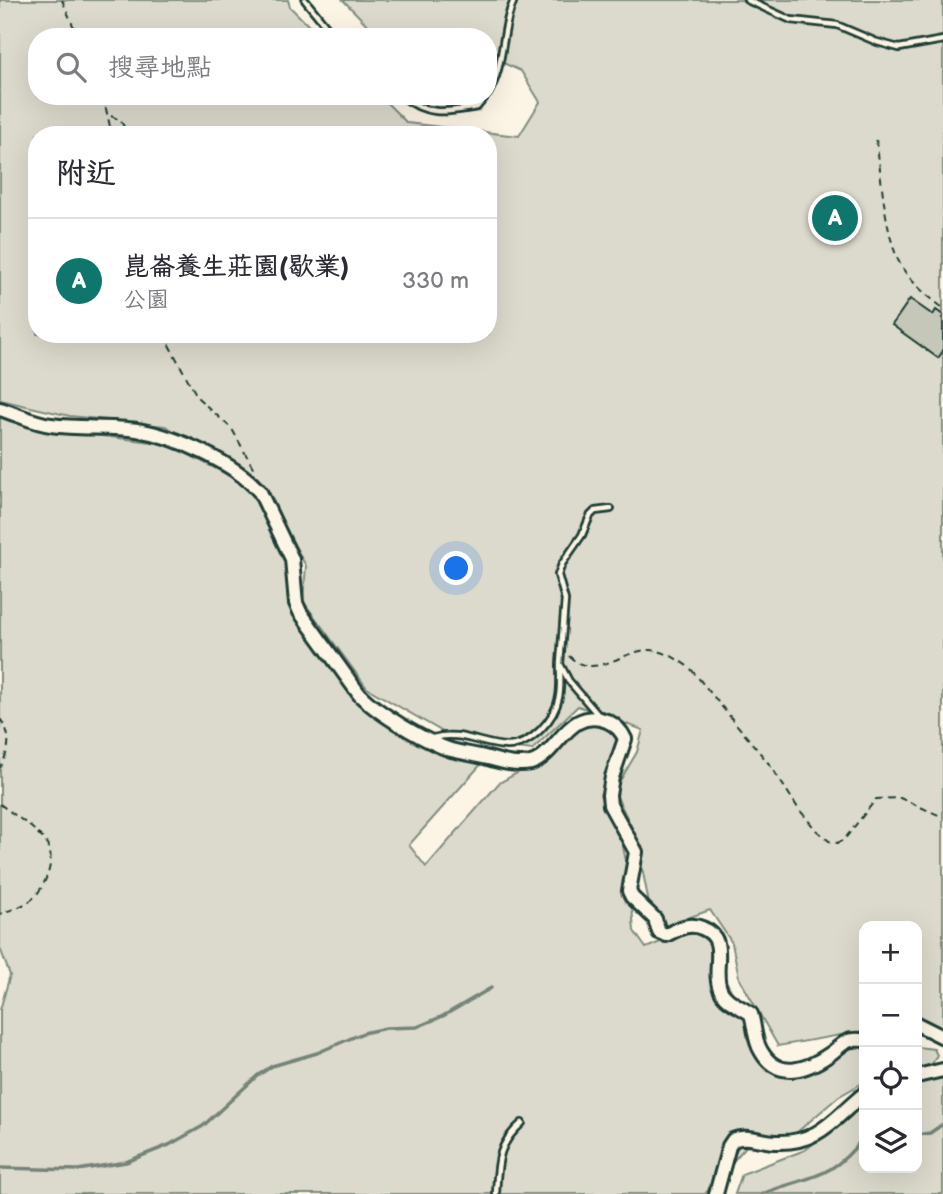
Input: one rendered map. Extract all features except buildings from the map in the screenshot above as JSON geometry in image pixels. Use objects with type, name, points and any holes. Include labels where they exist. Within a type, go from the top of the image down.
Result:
[{"type":"street","points":[[0,409],[54,426],[121,429],[156,435],[201,452],[252,483],[260,492],[292,559],[296,603],[300,612],[369,704],[429,740],[449,749],[512,764],[530,763],[545,753],[568,729],[582,721],[602,719],[621,730],[625,739],[612,777],[609,796],[610,805],[636,852],[629,891],[632,897],[655,919],[659,932],[666,935],[680,928],[697,926],[715,936],[718,943],[719,985],[722,994],[751,1014],[761,1052],[767,1060],[781,1069],[804,1069],[847,1042],[859,1041]]},
{"type":"street","points":[[922,1026],[943,1037]]},
{"type":"street","points":[[922,1075],[943,1070]]},
{"type":"street","points":[[716,1194],[733,1140],[747,1137],[779,1143],[799,1139],[822,1131],[859,1098]]},
{"type":"lane","points":[[305,0],[328,28]]},
{"type":"lane","points":[[497,75],[508,12],[514,0]]},
{"type":"lane","points":[[747,0],[791,20],[838,25],[877,42],[899,48],[943,40]]},
{"type":"lane","points":[[414,105],[439,113],[479,105]]},
{"type":"lane","points":[[429,740],[443,735],[463,736],[506,746],[525,741],[552,715],[559,697],[560,648],[565,614],[565,600],[558,575],[562,564],[582,536],[590,516],[595,511],[611,509]]},
{"type":"lane","points":[[561,664],[569,681],[602,719]]},
{"type":"lane","points":[[496,1194],[501,1149],[509,1135],[522,1123]]},
{"type":"path","points":[[62,0],[74,28]]},
{"type":"path","points":[[106,105],[111,126]]},
{"type":"path","points":[[109,115],[120,120],[124,126]]},
{"type":"path","points":[[876,140],[889,225],[897,257],[919,289],[943,308]]},
{"type":"path","points":[[168,343],[198,398],[232,429],[255,470]]},
{"type":"path","points":[[560,648],[583,666],[596,667],[637,652],[651,650],[673,657],[690,668],[770,765],[798,808],[829,841],[837,843],[844,840],[876,799],[900,798],[943,817]]},
{"type":"path","points":[[0,719],[8,733],[8,746],[0,768]]},
{"type":"path","points":[[0,804],[32,830],[50,852],[45,882],[37,893],[31,900],[0,914]]},
{"type":"shaded area","points":[[0,0],[288,0],[290,7],[311,28],[28,28],[28,105],[389,105],[407,123],[433,126],[28,126],[28,343],[497,343],[497,133],[519,136],[540,102],[521,71],[497,60],[497,28],[370,28],[343,0],[943,0],[943,1036],[922,1035],[922,921],[859,921],[859,1032],[778,1046],[739,978],[732,943],[710,910],[654,930],[636,836],[614,791],[637,752],[643,730],[578,706],[532,750],[455,739],[367,688],[303,601],[306,566],[258,478],[165,426],[70,416],[0,400]]},
{"type":"shaded area","points":[[0,416],[36,428],[168,444],[242,482],[261,504],[287,557],[288,605],[362,702],[483,762],[409,845],[426,867],[499,783],[534,764],[582,727],[602,724],[621,742],[600,795],[620,832],[630,881],[634,931],[646,948],[699,926],[712,937],[719,968],[748,1022],[760,1058],[783,1067],[847,1047],[859,1047],[859,1085],[838,1097],[796,1133],[748,1144],[705,1194],[0,1194],[0,1010],[10,975],[0,948]]},
{"type":"shaded area","points":[[922,1048],[934,1049],[937,1055],[932,1064],[922,1067]]},
{"type":"shaded area","points":[[943,1066],[943,1194],[735,1194],[742,1174],[805,1150],[859,1109],[859,1173],[922,1173],[922,1076]]},
{"type":"waterway","points":[[0,1168],[78,1170],[126,1162],[169,1145],[203,1126],[257,1076],[272,1066],[317,1053],[363,1033],[386,1028],[417,1027],[443,1016],[491,988]]},
{"type":"waterway","points":[[922,1134],[930,1133],[943,1124]]},
{"type":"waterway","points":[[762,1194],[829,1170],[859,1143]]},
{"type":"place","name":"崑崙養生莊園(歇業)","points":[[835,218]]}]
